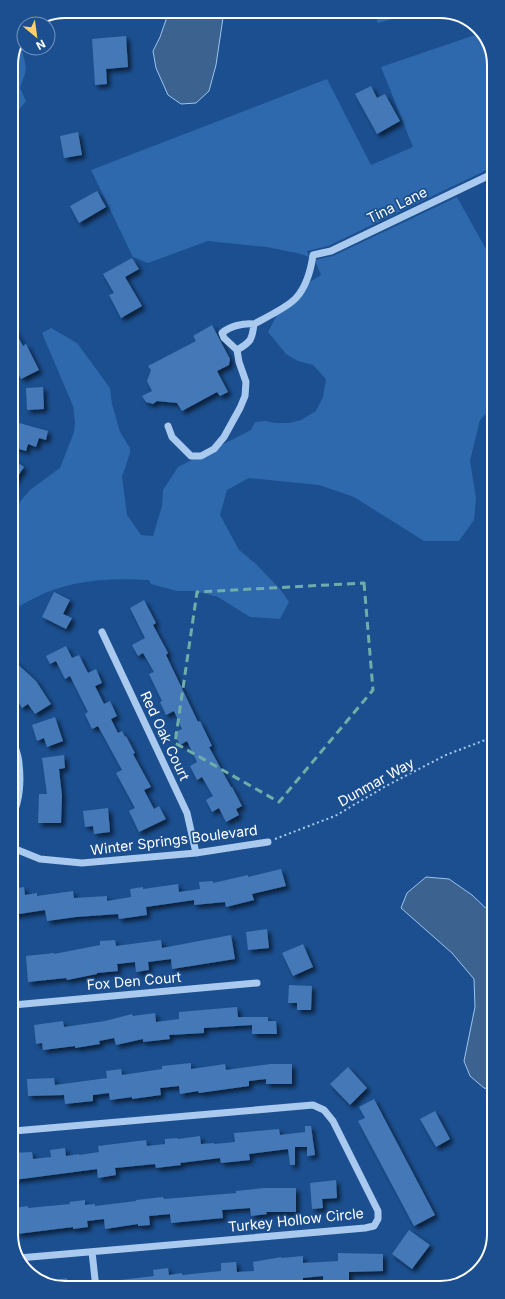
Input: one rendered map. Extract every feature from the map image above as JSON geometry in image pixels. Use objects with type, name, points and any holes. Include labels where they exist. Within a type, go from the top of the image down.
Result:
[{"type":"street","name":"Tina Lane","points":[[254,324],[296,298],[304,285],[312,264],[313,255],[331,251],[487,176]]},
{"type":"street","points":[[168,426],[172,437],[192,456],[201,456],[214,449],[224,437],[245,396],[246,382],[239,362],[237,350],[224,338],[222,332],[229,327],[254,324],[252,339],[247,345],[237,350]]},
{"type":"street","name":"Red Oak Court","points":[[102,632],[187,812],[196,853]]},
{"type":"street","points":[[18,757],[20,764],[18,793]]},
{"type":"street","name":"Winter Springs Boulevard","points":[[18,850],[40,859],[82,863],[196,853],[268,842]]},
{"type":"street","name":"Fox Den Court","points":[[18,1004],[257,983]]},
{"type":"street","name":"Turkey Hollow Circle","points":[[18,1131],[314,1105],[324,1110],[333,1121],[378,1211],[378,1219],[374,1226],[365,1228],[25,1258]]},
{"type":"street","points":[[92,1252],[95,1281]]},
{"type":"path","name":"Dunmar Way","points":[[268,842],[335,816],[386,786],[446,755],[487,739]]},
{"type":"highlighted area","points":[[364,583],[373,690],[279,802],[175,743],[197,592]]},
{"type":"shaded area","points":[[167,18],[223,18],[216,65],[209,91],[196,103],[181,104],[168,95],[156,68],[153,51]]},
{"type":"shaded area","points":[[376,18],[396,18],[378,23]]},
{"type":"shaded area","points":[[476,35],[485,50],[487,59],[487,170],[328,246],[307,251],[309,257],[267,247],[208,241],[148,263],[133,257],[91,170],[327,79],[371,165],[413,147],[381,67]]},
{"type":"shaded area","points":[[19,56],[23,56],[26,67],[20,88],[26,101],[18,111],[18,62]]},
{"type":"shaded area","points":[[457,197],[487,251],[487,412],[480,420],[470,461],[476,498],[474,520],[459,541],[424,541],[354,497],[319,485],[249,478],[227,490],[220,515],[239,550],[256,564],[280,589],[289,602],[280,619],[250,617],[218,597],[195,591],[177,591],[151,584],[149,580],[136,579],[97,580],[70,585],[45,593],[18,607],[18,504],[30,490],[60,468],[74,432],[75,422],[73,406],[42,333],[51,328],[77,343],[110,388],[112,404],[120,432],[130,448],[130,453],[122,477],[127,515],[141,535],[153,536],[162,506],[163,490],[178,467],[251,430],[255,422],[265,421],[289,423],[301,420],[316,411],[323,397],[326,379],[313,365],[298,361],[286,354],[268,332],[278,313],[305,285],[321,275],[315,260],[333,256]]},
{"type":"shaded area","points":[[426,877],[449,879],[472,895],[487,909],[487,1089],[484,1088],[470,1076],[464,1061],[475,1007],[474,979],[452,953],[401,908],[407,893]]},
{"type":"building","points":[[126,36],[128,67],[106,69],[107,84],[95,85],[92,39]]},
{"type":"building","points":[[371,86],[377,98],[385,94],[400,121],[377,134],[355,94]]},
{"type":"building","points":[[78,132],[82,155],[64,158],[60,136]]},
{"type":"building","points":[[97,191],[106,207],[79,223],[70,206]]},
{"type":"building","points":[[132,258],[139,269],[125,277],[142,306],[121,318],[109,295],[114,293],[103,274]]},
{"type":"building","points":[[212,325],[230,359],[229,365],[217,371],[228,392],[220,396],[217,392],[182,411],[177,403],[157,401],[153,404],[146,402],[142,396],[152,391],[147,381],[151,370],[148,366],[196,341],[193,336]]},
{"type":"building","points":[[18,336],[23,346],[26,344],[39,370],[21,379],[18,373]]},
{"type":"building","points":[[43,387],[44,409],[27,410],[26,388]]},
{"type":"building","points":[[19,423],[48,431],[46,440],[39,438],[36,447],[28,444],[26,451],[18,449]]},
{"type":"building","points":[[18,463],[24,467],[18,476]]},
{"type":"building","points":[[54,592],[70,600],[63,614],[72,618],[66,629],[42,617]]},
{"type":"building","points":[[144,600],[156,623],[153,625],[168,653],[166,655],[198,722],[200,721],[212,746],[209,747],[242,806],[236,809],[239,815],[226,822],[219,808],[212,812],[206,800],[213,796],[202,777],[197,780],[190,766],[197,762],[187,741],[180,745],[174,733],[182,729],[174,711],[166,715],[160,702],[162,701],[149,674],[154,672],[143,653],[138,656],[132,645],[145,638],[130,608]]},
{"type":"building","points":[[66,646],[72,658],[79,655],[88,673],[96,669],[102,683],[95,686],[104,704],[110,701],[117,716],[111,719],[118,733],[122,731],[125,737],[126,736],[135,753],[133,754],[151,787],[144,790],[154,809],[159,806],[166,819],[139,832],[129,811],[135,808],[116,773],[122,770],[98,726],[92,729],[85,714],[88,712],[70,676],[65,679],[56,661],[50,664],[46,656]]},
{"type":"building","points":[[18,664],[36,681],[51,704],[35,714],[28,704],[22,708],[18,701]]},
{"type":"building","points":[[55,717],[63,741],[47,747],[44,738],[37,741],[32,725]]},
{"type":"building","points":[[64,755],[65,768],[59,769],[62,796],[61,823],[38,823],[39,794],[47,794],[42,758]]},
{"type":"building","points":[[108,808],[110,832],[94,834],[93,826],[85,827],[83,811]]},
{"type":"building","points":[[281,869],[286,886],[252,894],[254,900],[226,907],[225,902],[194,905],[194,900],[146,907],[147,915],[119,919],[118,914],[47,921],[45,910],[18,914],[18,888],[24,887],[25,895],[37,893],[37,896],[73,891],[74,898],[107,896],[107,901],[131,897],[130,889],[143,887],[143,889],[178,884],[179,892],[200,889],[199,882],[213,881],[213,883],[248,875],[248,877]]},
{"type":"building","points":[[267,929],[269,948],[248,950],[246,932]]},
{"type":"building","points":[[231,935],[235,959],[172,969],[171,959],[148,962],[149,970],[136,972],[135,962],[117,964],[118,971],[97,973],[67,980],[66,978],[28,982],[26,956],[54,954],[100,945],[100,941],[115,940],[116,946],[161,940],[162,948]]},
{"type":"building","points":[[303,944],[313,967],[293,976],[282,953]]},
{"type":"building","points":[[289,985],[312,986],[311,1010],[297,1010],[297,1003],[288,1003]]},
{"type":"building","points":[[237,1007],[238,1017],[268,1017],[268,1021],[276,1021],[277,1034],[252,1034],[252,1025],[204,1028],[204,1033],[169,1035],[170,1039],[143,1042],[143,1039],[116,1045],[114,1038],[99,1041],[100,1044],[75,1048],[75,1046],[43,1050],[42,1043],[36,1044],[34,1025],[63,1021],[64,1027],[105,1021],[132,1014],[133,1016],[155,1013],[156,1022],[179,1019],[179,1012]]},
{"type":"building","points":[[191,1063],[191,1069],[225,1064],[226,1070],[270,1064],[292,1064],[292,1084],[266,1084],[266,1079],[249,1081],[249,1086],[180,1094],[179,1086],[160,1088],[161,1095],[110,1100],[109,1093],[93,1095],[93,1101],[65,1104],[64,1095],[28,1096],[27,1079],[54,1078],[55,1085],[107,1078],[106,1071],[121,1069],[122,1075],[162,1069],[162,1066]]},
{"type":"building","points":[[348,1067],[367,1088],[350,1105],[330,1084]]},
{"type":"building","points":[[374,1099],[435,1215],[414,1226],[358,1121],[365,1118],[359,1107]]},
{"type":"building","points":[[435,1111],[450,1139],[436,1147],[420,1119]]},
{"type":"building","points":[[305,1126],[311,1126],[315,1155],[307,1156],[307,1147],[295,1147],[295,1165],[290,1165],[288,1149],[249,1154],[250,1160],[221,1163],[220,1158],[180,1163],[181,1165],[156,1168],[155,1164],[115,1168],[116,1175],[98,1178],[97,1169],[18,1179],[18,1153],[32,1152],[33,1159],[51,1157],[50,1150],[65,1148],[66,1156],[99,1152],[98,1146],[146,1140],[147,1146],[165,1144],[165,1139],[200,1136],[201,1144],[214,1144],[235,1142],[234,1133],[279,1129],[280,1135],[305,1132]]},
{"type":"building","points":[[336,1180],[337,1198],[322,1199],[323,1208],[312,1209],[310,1183]]},
{"type":"building","points":[[264,1188],[296,1188],[296,1212],[266,1212],[267,1214],[251,1216],[250,1208],[222,1210],[223,1218],[171,1223],[170,1214],[149,1216],[150,1225],[138,1226],[138,1224],[105,1229],[104,1219],[87,1221],[88,1227],[73,1229],[73,1227],[18,1234],[18,1207],[28,1206],[28,1208],[70,1204],[69,1202],[85,1200],[85,1205],[95,1204],[95,1206],[163,1197],[164,1199],[236,1193],[236,1191]]},
{"type":"building","points":[[409,1230],[430,1245],[412,1269],[392,1254]]},
{"type":"building","points":[[338,1253],[383,1254],[383,1271],[349,1272],[349,1281],[323,1281],[323,1276],[290,1281],[120,1280],[154,1276],[153,1270],[168,1268],[169,1275],[221,1271],[221,1263],[236,1262],[237,1272],[254,1271],[253,1262],[281,1257],[303,1256],[303,1263],[338,1261]]},
{"type":"building","points":[[67,1278],[68,1281],[62,1281],[56,1280]]}]
